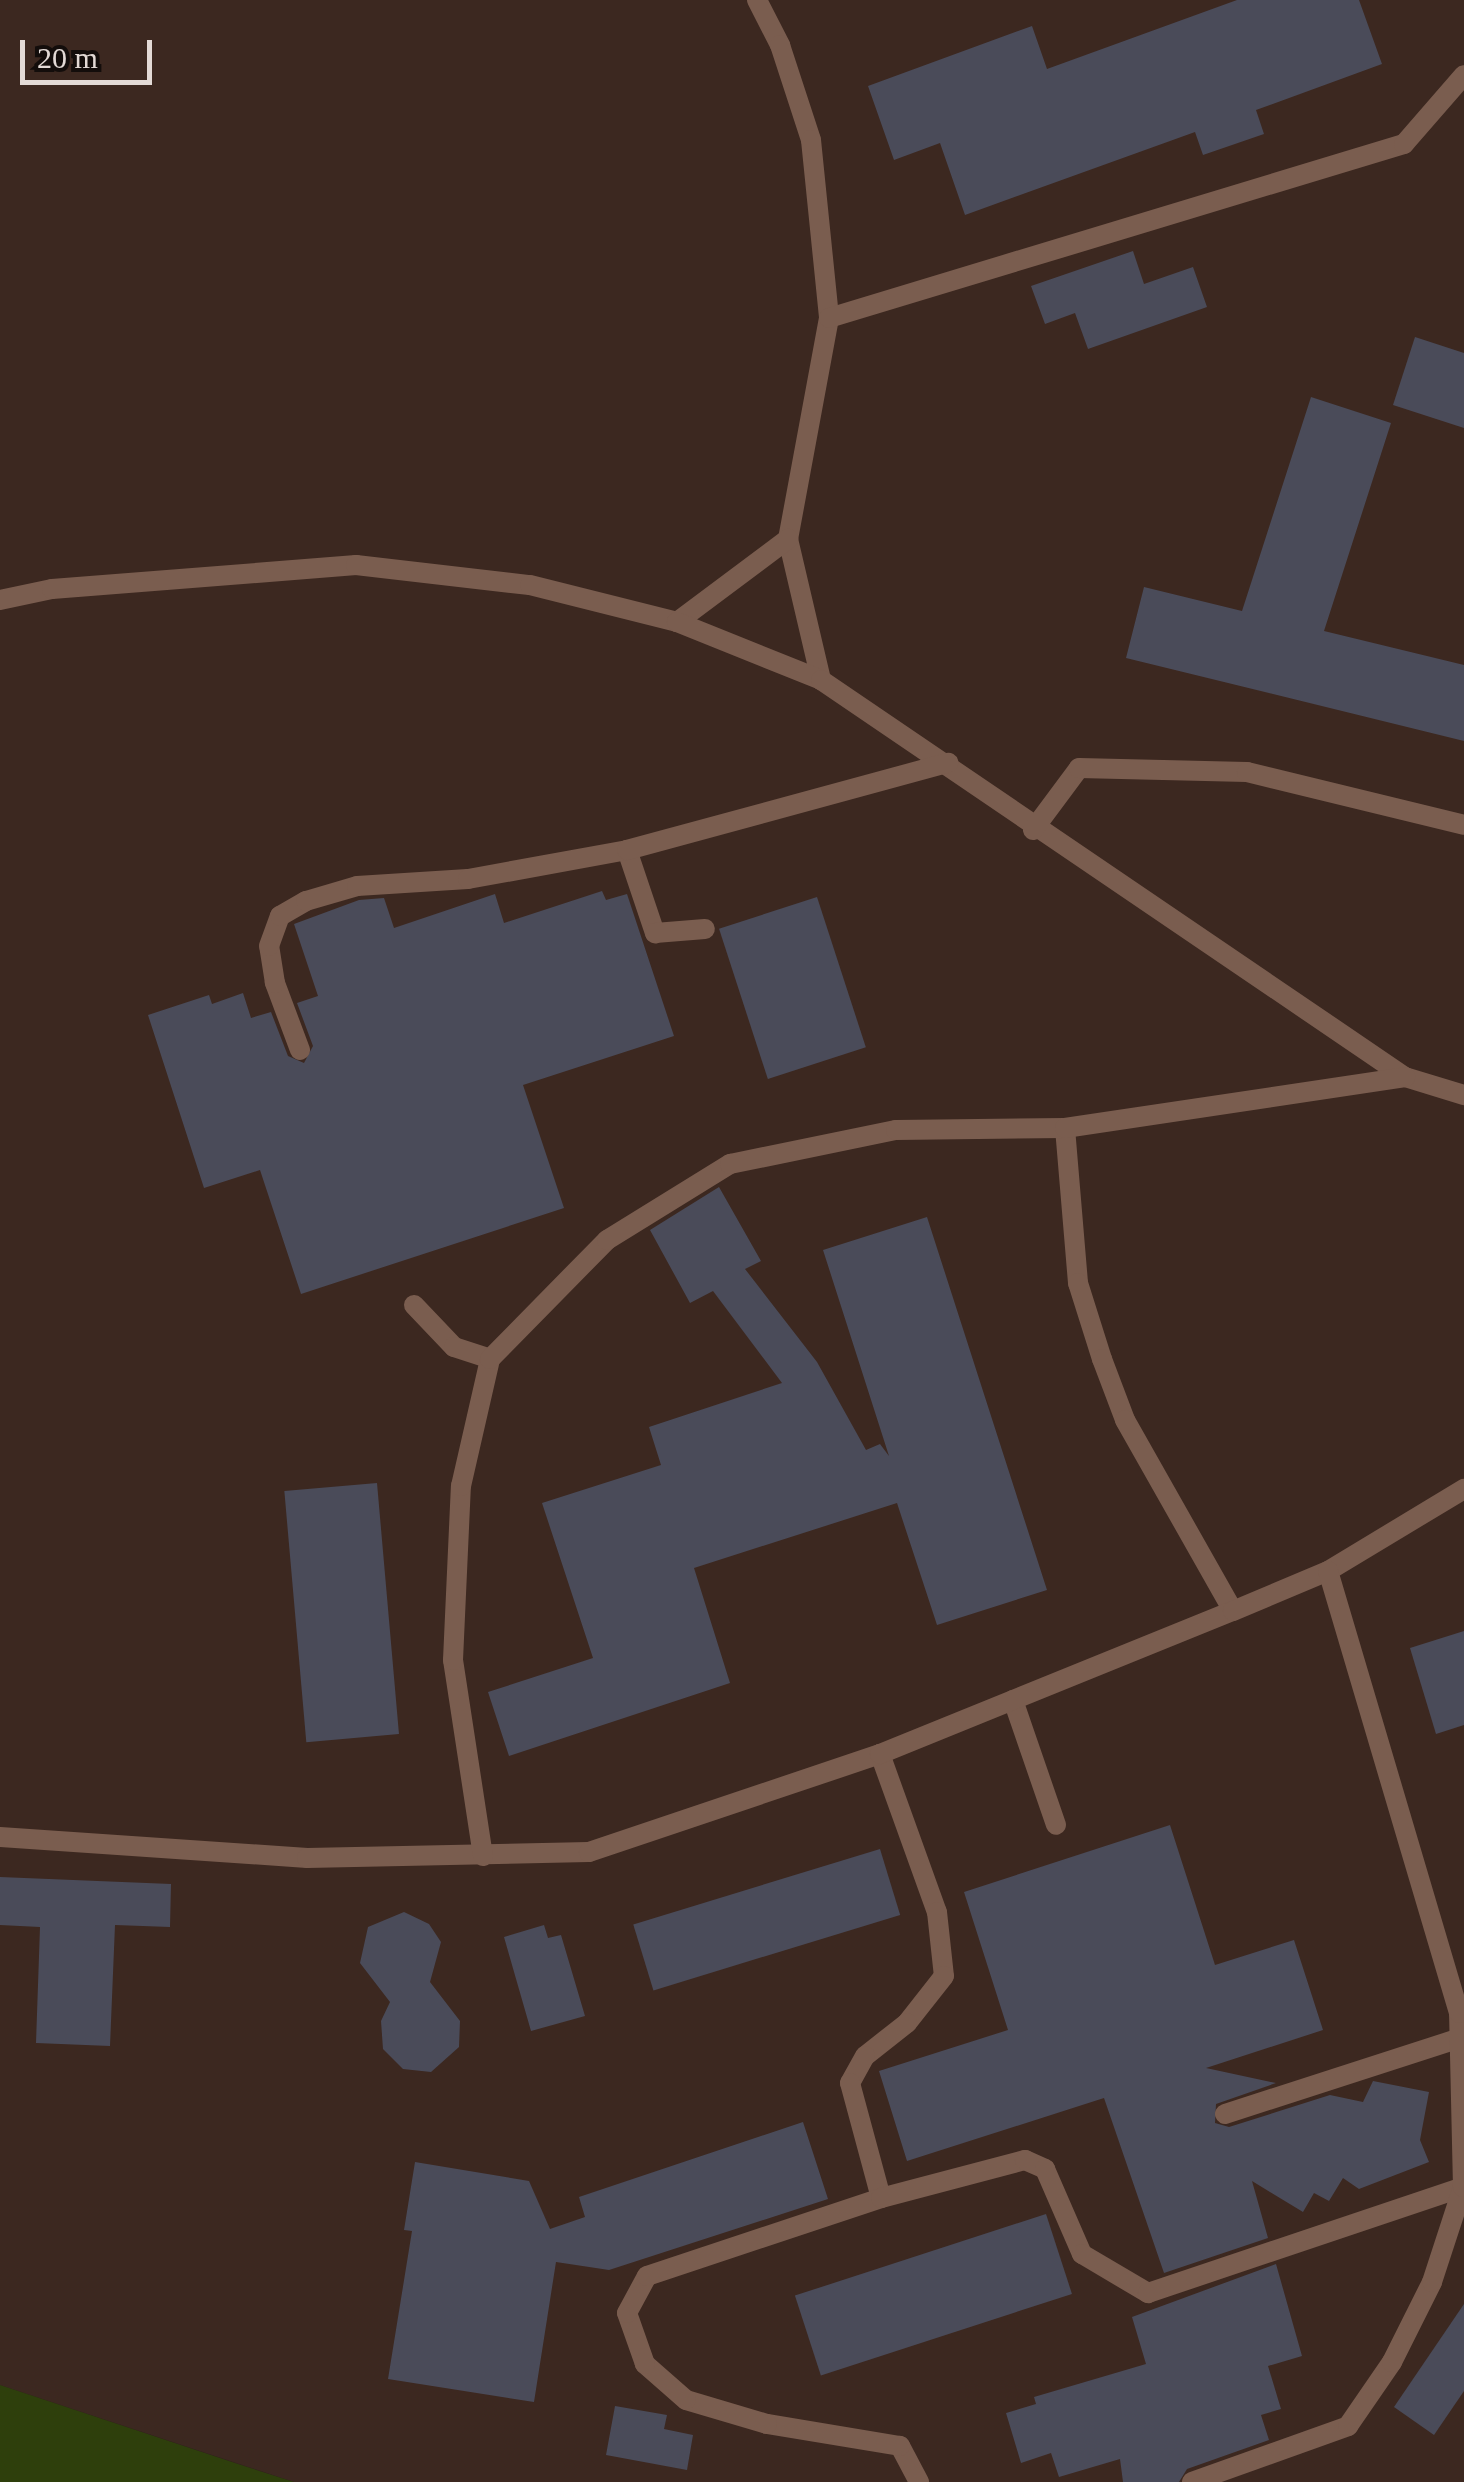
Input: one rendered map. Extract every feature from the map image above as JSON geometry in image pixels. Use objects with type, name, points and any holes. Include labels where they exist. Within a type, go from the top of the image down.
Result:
[{"type":"lane","points":[[757,0],[811,140],[830,318],[788,539],[821,680]]},
{"type":"lane","points":[[830,318],[1404,144],[1464,75]]},
{"type":"lane","points":[[678,622],[788,539]]},
{"type":"lane","points":[[0,600],[52,589],[356,565],[530,585],[678,622],[821,680],[948,763],[1032,830],[1406,1077],[1464,1095]]},
{"type":"lane","points":[[300,1050],[269,946],[280,916],[356,886],[468,879],[628,850],[948,763]]},
{"type":"lane","points":[[1032,830],[1079,768],[1248,772],[1464,826]]},
{"type":"lane","points":[[628,850],[655,933],[705,929]]},
{"type":"lane","points":[[483,1856],[453,1660],[461,1486],[490,1358],[607,1240],[730,1164],[896,1130],[1065,1128],[1406,1077]]},
{"type":"lane","points":[[1065,1128],[1078,1283],[1102,1360],[1126,1420],[1233,1611]]},
{"type":"lane","points":[[414,1305],[454,1346],[490,1358]]},
{"type":"lane","points":[[0,1838],[307,1858],[589,1852],[880,1754],[1233,1611],[1328,1571],[1464,1489]]},
{"type":"lane","points":[[1192,2482],[1348,2426],[1392,2362],[1432,2282],[1463,2187],[1462,2038],[1456,2002],[1328,1571]]},
{"type":"lane","points":[[1013,1700],[1056,1825]]},
{"type":"lane","points":[[880,1754],[937,1912],[944,1976],[907,2023],[865,2056],[850,2083],[881,2198]]},
{"type":"lane","points":[[1225,2114],[1462,2038]]},
{"type":"lane","points":[[918,2482],[900,2446],[767,2424],[686,2400],[645,2364],[626,2313],[647,2276],[881,2198],[1026,2160],[1046,2170],[1082,2254],[1148,2292],[1463,2187]]},
{"type":"shaded area","points":[[0,0],[1464,0],[1464,2482],[294,2482],[0,2385]]},
{"type":"green space","points":[[0,2385],[238,2464],[294,2482],[0,2482]]},
{"type":"building","points":[[1237,0],[1359,0],[1382,64],[1256,110],[1264,134],[1203,155],[1195,132],[965,215],[940,143],[894,160],[868,86],[1032,26],[1047,69]]},
{"type":"building","points":[[1133,251],[1144,284],[1193,267],[1207,307],[1088,349],[1075,313],[1045,324],[1031,286]]},
{"type":"building","points":[[1415,337],[1464,353],[1464,428],[1393,405]]},
{"type":"building","points":[[1311,397],[1391,423],[1324,631],[1464,665],[1464,741],[1126,658],[1144,587],[1242,611]]},
{"type":"building","points":[[602,891],[606,900],[627,894],[674,1036],[523,1085],[564,1208],[301,1294],[260,1170],[204,1188],[148,1015],[209,995],[212,1004],[243,993],[251,1018],[271,1012],[288,1056],[304,1063],[313,1046],[297,1003],[318,996],[294,924],[359,900],[384,898],[394,928],[495,894],[504,923]]},
{"type":"building","points":[[817,897],[866,1047],[768,1079],[719,929]]},
{"type":"building","points":[[719,1187],[761,1261],[745,1269],[817,1362],[866,1450],[880,1444],[889,1456],[823,1250],[927,1217],[1047,1590],[937,1625],[897,1503],[694,1568],[730,1683],[509,1756],[488,1692],[593,1658],[542,1503],[661,1465],[649,1427],[782,1383],[713,1291],[690,1303],[650,1230]]},
{"type":"building","points":[[377,1483],[399,1734],[306,1742],[284,1491]]},
{"type":"building","points":[[1464,1631],[1464,1725],[1436,1734],[1410,1648]]},
{"type":"building","points":[[1170,1825],[1215,1965],[1294,1940],[1323,2030],[1206,2068],[1276,2083],[1216,2104],[1215,2123],[1229,2127],[1330,2095],[1363,2102],[1373,2081],[1429,2092],[1420,2140],[1429,2162],[1359,2189],[1343,2178],[1329,2201],[1314,2193],[1303,2212],[1252,2181],[1268,2238],[1164,2273],[1104,2098],[907,2161],[879,2071],[1008,2030],[964,1892]]},
{"type":"building","points":[[880,1849],[900,1915],[653,1990],[633,1924]]},
{"type":"building","points":[[0,1877],[171,1884],[170,1927],[115,1925],[110,2046],[36,2043],[40,1927],[0,1925]]},
{"type":"building","points":[[404,1912],[429,1924],[441,1942],[430,1982],[460,2021],[459,2047],[431,2072],[403,2069],[383,2049],[381,2021],[390,2002],[360,1963],[368,1927]]},
{"type":"building","points":[[544,1925],[548,1938],[561,1935],[585,2016],[531,2031],[504,1937]]},
{"type":"building","points":[[803,2122],[828,2199],[609,2270],[556,2262],[534,2402],[388,2379],[412,2231],[404,2230],[415,2162],[529,2181],[550,2229],[585,2217],[579,2197]]},
{"type":"building","points":[[1046,2214],[1072,2294],[821,2375],[795,2296]]},
{"type":"building","points":[[1276,2264],[1302,2356],[1268,2366],[1281,2409],[1261,2415],[1269,2440],[1187,2469],[1179,2482],[1123,2482],[1120,2459],[1059,2477],[1051,2453],[1021,2463],[1006,2413],[1036,2404],[1034,2397],[1146,2364],[1132,2317]]},
{"type":"building","points":[[1464,2304],[1464,2391],[1434,2435],[1394,2407]]},
{"type":"building","points":[[615,2406],[667,2415],[664,2429],[693,2435],[687,2470],[606,2455]]}]
